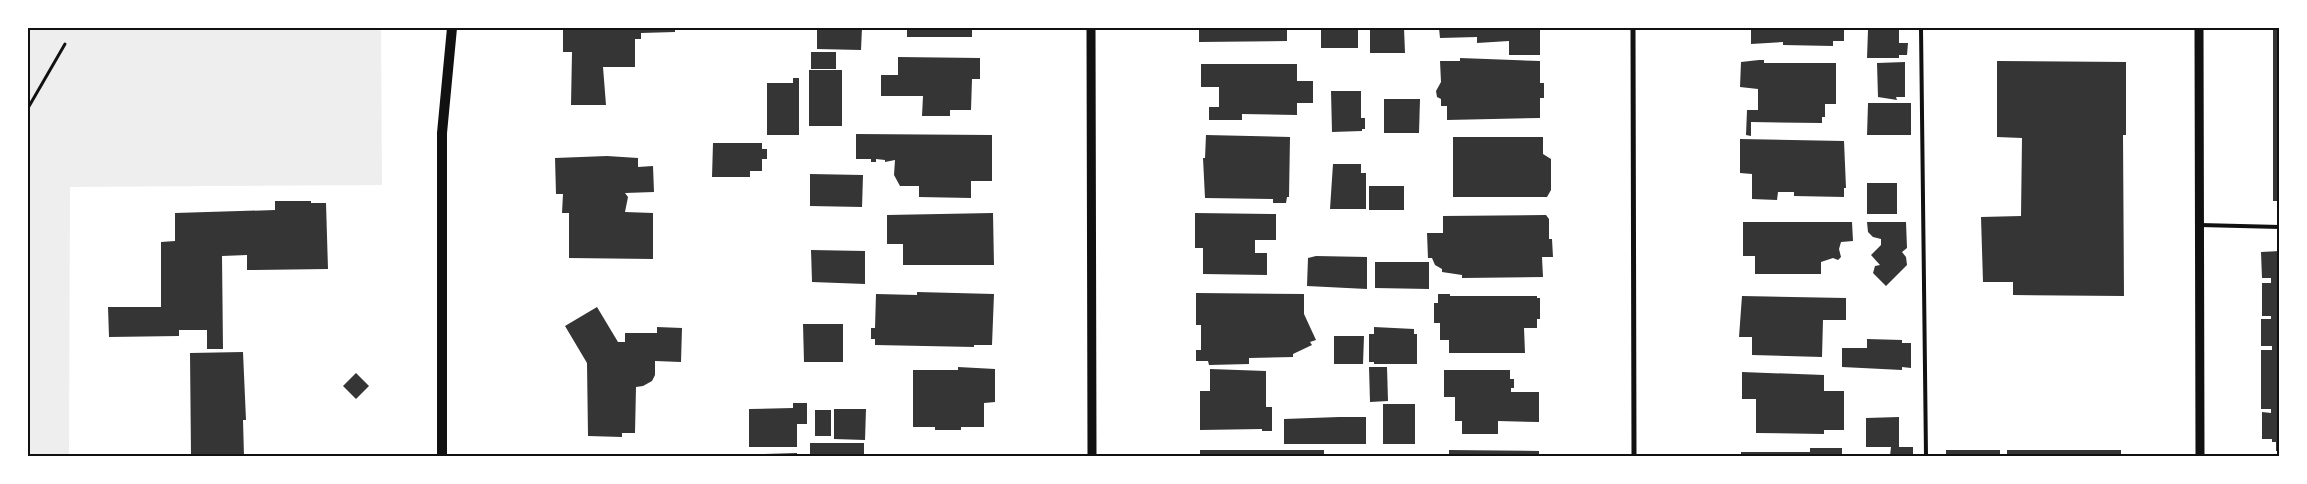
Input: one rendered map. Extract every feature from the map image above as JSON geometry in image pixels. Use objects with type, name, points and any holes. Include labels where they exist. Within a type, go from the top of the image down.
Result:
[{"type":"main road","points":[[442,456],[442,133],[450,30]]},
{"type":"street","points":[[1091,28],[1092,456]]},
{"type":"street","points":[[1632,28],[1634,456]]},
{"type":"street","points":[[2199,28],[2200,456]]},
{"type":"lane","points":[[1921,28],[1926,456]]},
{"type":"lane","points":[[2200,225],[2280,228]]},
{"type":"path","points":[[28,108],[65,44]]},
{"type":"shaded area","points":[[28,28],[381,28],[382,185],[70,187],[69,456],[28,456]]},
{"type":"building","points":[[560,28],[675,28],[675,32],[641,33],[641,39],[635,39],[635,67],[603,67],[606,105],[571,105],[572,52],[563,52],[563,30]]},
{"type":"building","points":[[817,28],[862,28],[861,50],[817,49]]},
{"type":"building","points":[[907,28],[972,28],[972,37],[907,37]]},
{"type":"building","points":[[1199,28],[1287,28],[1287,41],[1199,42]]},
{"type":"building","points":[[1321,28],[1358,28],[1358,48],[1321,48]]},
{"type":"building","points":[[1370,28],[1404,28],[1405,53],[1370,53]]},
{"type":"building","points":[[1439,28],[1540,28],[1540,55],[1509,55],[1509,41],[1477,43],[1477,37],[1440,38]]},
{"type":"building","points":[[1751,28],[1844,28],[1844,41],[1833,41],[1833,46],[1783,45],[1783,42],[1751,44]]},
{"type":"building","points":[[2273,28],[2280,28],[2280,201],[2273,201]]},
{"type":"building","points":[[1868,30],[1899,30],[1899,43],[1908,43],[1907,55],[1899,55],[1899,58],[1867,58]]},
{"type":"building","points":[[811,52],[836,52],[836,69],[811,69]]},
{"type":"building","points":[[898,57],[980,58],[980,79],[972,79],[971,110],[950,110],[950,116],[922,116],[923,96],[881,96],[881,75],[898,75]]},
{"type":"building","points":[[1460,58],[1540,61],[1540,83],[1544,83],[1544,98],[1540,98],[1540,118],[1447,120],[1447,106],[1441,106],[1441,99],[1437,97],[1436,91],[1441,82],[1440,61],[1460,61]]},
{"type":"building","points":[[1764,60],[1764,63],[1836,63],[1836,104],[1825,104],[1825,117],[1822,117],[1822,123],[1751,122],[1751,136],[1746,135],[1747,110],[1758,110],[1758,89],[1740,87],[1741,62]]},
{"type":"building","points":[[1997,61],[2126,62],[2126,135],[2123,135],[2124,296],[2013,295],[2013,282],[1983,282],[1981,217],[2021,216],[2022,138],[1997,137]]},
{"type":"building","points":[[1905,62],[1905,97],[1896,97],[1897,100],[1878,97],[1877,63]]},
{"type":"building","points":[[1201,64],[1297,64],[1297,81],[1313,81],[1313,103],[1297,103],[1297,115],[1242,114],[1242,120],[1209,120],[1209,107],[1219,107],[1219,87],[1201,87]]},
{"type":"building","points":[[809,70],[842,70],[842,126],[809,126]]},
{"type":"building","points":[[793,78],[799,78],[799,135],[767,135],[767,83],[793,83]]},
{"type":"building","points":[[1331,91],[1361,91],[1361,118],[1365,118],[1365,129],[1362,129],[1362,131],[1332,132]]},
{"type":"building","points":[[1384,99],[1420,99],[1419,133],[1384,133]]},
{"type":"building","points":[[1868,103],[1911,103],[1911,135],[1867,135]]},
{"type":"building","points":[[856,134],[992,135],[992,181],[971,181],[971,198],[919,197],[919,186],[900,186],[894,175],[895,160],[885,162],[885,160],[876,159],[876,162],[871,162],[871,159],[856,159]]},
{"type":"building","points":[[1206,135],[1290,137],[1289,197],[1287,197],[1286,203],[1273,203],[1273,199],[1205,198],[1203,158],[1205,158]]},
{"type":"building","points":[[1453,137],[1543,137],[1543,154],[1551,159],[1551,190],[1547,197],[1453,197]]},
{"type":"building","points":[[1740,139],[1844,141],[1846,188],[1844,188],[1844,197],[1794,196],[1794,192],[1778,192],[1777,200],[1752,199],[1752,174],[1740,173]]},
{"type":"building","points":[[713,143],[762,143],[762,149],[767,149],[767,159],[762,159],[762,171],[750,171],[750,177],[712,177]]},
{"type":"building","points":[[607,156],[638,158],[638,167],[653,166],[654,192],[625,193],[628,197],[625,212],[653,213],[653,259],[569,258],[569,213],[562,213],[563,194],[556,194],[555,158]]},
{"type":"building","points":[[1333,164],[1361,164],[1361,173],[1366,173],[1366,209],[1330,209]]},
{"type":"building","points":[[810,174],[863,175],[862,207],[810,206]]},
{"type":"building","points":[[1867,183],[1897,183],[1897,214],[1867,214]]},
{"type":"building","points":[[1369,186],[1404,186],[1404,210],[1369,210]]},
{"type":"building","points":[[275,201],[326,203],[328,269],[247,270],[247,255],[222,256],[223,349],[207,349],[207,330],[179,330],[179,336],[109,337],[108,307],[161,307],[161,242],[175,241],[175,213],[275,210]]},
{"type":"building","points":[[993,213],[994,265],[903,265],[903,244],[887,244],[887,215]]},
{"type":"building","points":[[1195,213],[1276,214],[1276,240],[1255,240],[1255,253],[1267,253],[1267,275],[1203,274],[1203,248],[1195,248]]},
{"type":"building","points":[[1546,215],[1549,219],[1549,239],[1552,239],[1553,257],[1542,257],[1543,277],[1462,278],[1462,275],[1442,272],[1442,269],[1435,265],[1432,258],[1428,258],[1427,233],[1443,233],[1443,216]]},
{"type":"building","points":[[1743,222],[1852,222],[1853,241],[1841,242],[1839,249],[1841,257],[1838,260],[1833,258],[1821,262],[1821,274],[1755,274],[1755,256],[1743,256]]},
{"type":"building","points":[[1867,222],[1906,222],[1907,248],[1902,252],[1906,257],[1907,265],[1886,286],[1873,273],[1875,266],[1880,265],[1871,255],[1881,245],[1881,239],[1873,237],[1868,232]]},
{"type":"building","points":[[811,250],[865,251],[865,284],[812,282]]},
{"type":"building","points":[[2280,251],[2280,451],[2276,451],[2276,442],[2272,442],[2272,439],[2262,439],[2262,412],[2271,413],[2271,409],[2261,409],[2261,350],[2272,350],[2272,346],[2261,346],[2261,319],[2271,319],[2271,316],[2262,316],[2262,283],[2271,283],[2271,278],[2262,278],[2261,252]]},
{"type":"building","points":[[1316,256],[1367,257],[1367,289],[1307,286],[1308,258]]},
{"type":"building","points":[[1375,262],[1429,262],[1429,289],[1375,288]]},
{"type":"building","points":[[917,292],[994,294],[992,345],[974,345],[974,347],[875,345],[875,339],[871,339],[871,328],[875,328],[876,294],[917,295]]},
{"type":"building","points":[[1196,293],[1304,294],[1304,314],[1316,340],[1310,342],[1312,345],[1293,354],[1293,357],[1249,358],[1249,364],[1209,365],[1208,361],[1196,361],[1196,350],[1201,350],[1201,325],[1196,325]]},
{"type":"building","points":[[1438,294],[1450,294],[1450,296],[1537,296],[1537,298],[1540,298],[1540,319],[1537,319],[1537,328],[1524,328],[1525,353],[1449,353],[1449,340],[1440,340],[1440,323],[1434,323],[1434,303],[1438,303]]},
{"type":"building","points":[[1742,296],[1846,298],[1846,320],[1823,320],[1822,357],[1752,355],[1752,337],[1739,337]]},
{"type":"building","points":[[597,307],[618,342],[625,342],[625,333],[657,333],[657,327],[682,328],[681,362],[655,361],[655,375],[652,381],[643,386],[636,387],[635,433],[622,433],[622,437],[588,436],[587,363],[565,326]]},
{"type":"building","points":[[803,324],[843,324],[843,362],[804,362]]},
{"type":"building","points":[[1374,327],[1414,329],[1414,334],[1417,334],[1417,364],[1374,364],[1374,362],[1369,362],[1369,334],[1374,334]]},
{"type":"building","points":[[1334,336],[1364,336],[1363,364],[1334,364]]},
{"type":"building","points":[[1867,339],[1902,340],[1902,343],[1911,343],[1911,368],[1902,367],[1902,370],[1842,367],[1842,348],[1867,348]]},
{"type":"building","points":[[243,352],[246,420],[243,420],[244,456],[191,456],[190,353]]},
{"type":"building","points":[[958,367],[995,369],[995,402],[984,403],[984,427],[961,427],[961,430],[935,430],[935,427],[913,427],[913,370],[958,370]]},
{"type":"building","points":[[1369,367],[1387,367],[1388,401],[1370,402]]},
{"type":"building","points":[[1210,369],[1266,371],[1266,407],[1272,407],[1272,431],[1262,431],[1262,429],[1200,430],[1200,391],[1210,391]]},
{"type":"building","points":[[1444,370],[1510,370],[1510,379],[1514,379],[1514,388],[1511,388],[1511,392],[1539,392],[1539,422],[1498,421],[1498,434],[1462,434],[1462,421],[1455,421],[1455,397],[1444,397]]},
{"type":"building","points":[[1742,372],[1824,375],[1824,391],[1844,391],[1844,430],[1824,430],[1824,434],[1756,433],[1756,399],[1742,399]]},
{"type":"building","points":[[356,373],[369,386],[356,399],[343,386]]},
{"type":"building","points":[[793,403],[807,403],[807,424],[797,424],[797,447],[749,447],[749,409],[793,408]]},
{"type":"building","points":[[1383,404],[1415,404],[1415,444],[1383,444]]},
{"type":"building","points":[[834,409],[866,409],[865,440],[834,439]]},
{"type":"building","points":[[815,410],[831,410],[831,436],[815,436]]},
{"type":"building","points":[[1366,417],[1366,444],[1284,444],[1284,419]]},
{"type":"building","points":[[1899,417],[1899,447],[1913,447],[1913,456],[1890,456],[1891,447],[1866,447],[1866,418]]},
{"type":"building","points":[[810,443],[864,443],[864,456],[810,456]]},
{"type":"building","points":[[1810,448],[1842,448],[1842,456],[1741,456],[1741,452],[1810,452]]},
{"type":"building","points":[[1200,450],[1324,450],[1324,456],[1200,456]]},
{"type":"building","points":[[1449,450],[1539,451],[1539,456],[1449,456]]},
{"type":"building","points":[[1946,450],[2000,450],[2000,456],[1946,456]]},
{"type":"building","points":[[2007,450],[2121,450],[2121,456],[2007,456]]},
{"type":"building","points":[[797,453],[797,456],[764,456],[764,454]]}]
